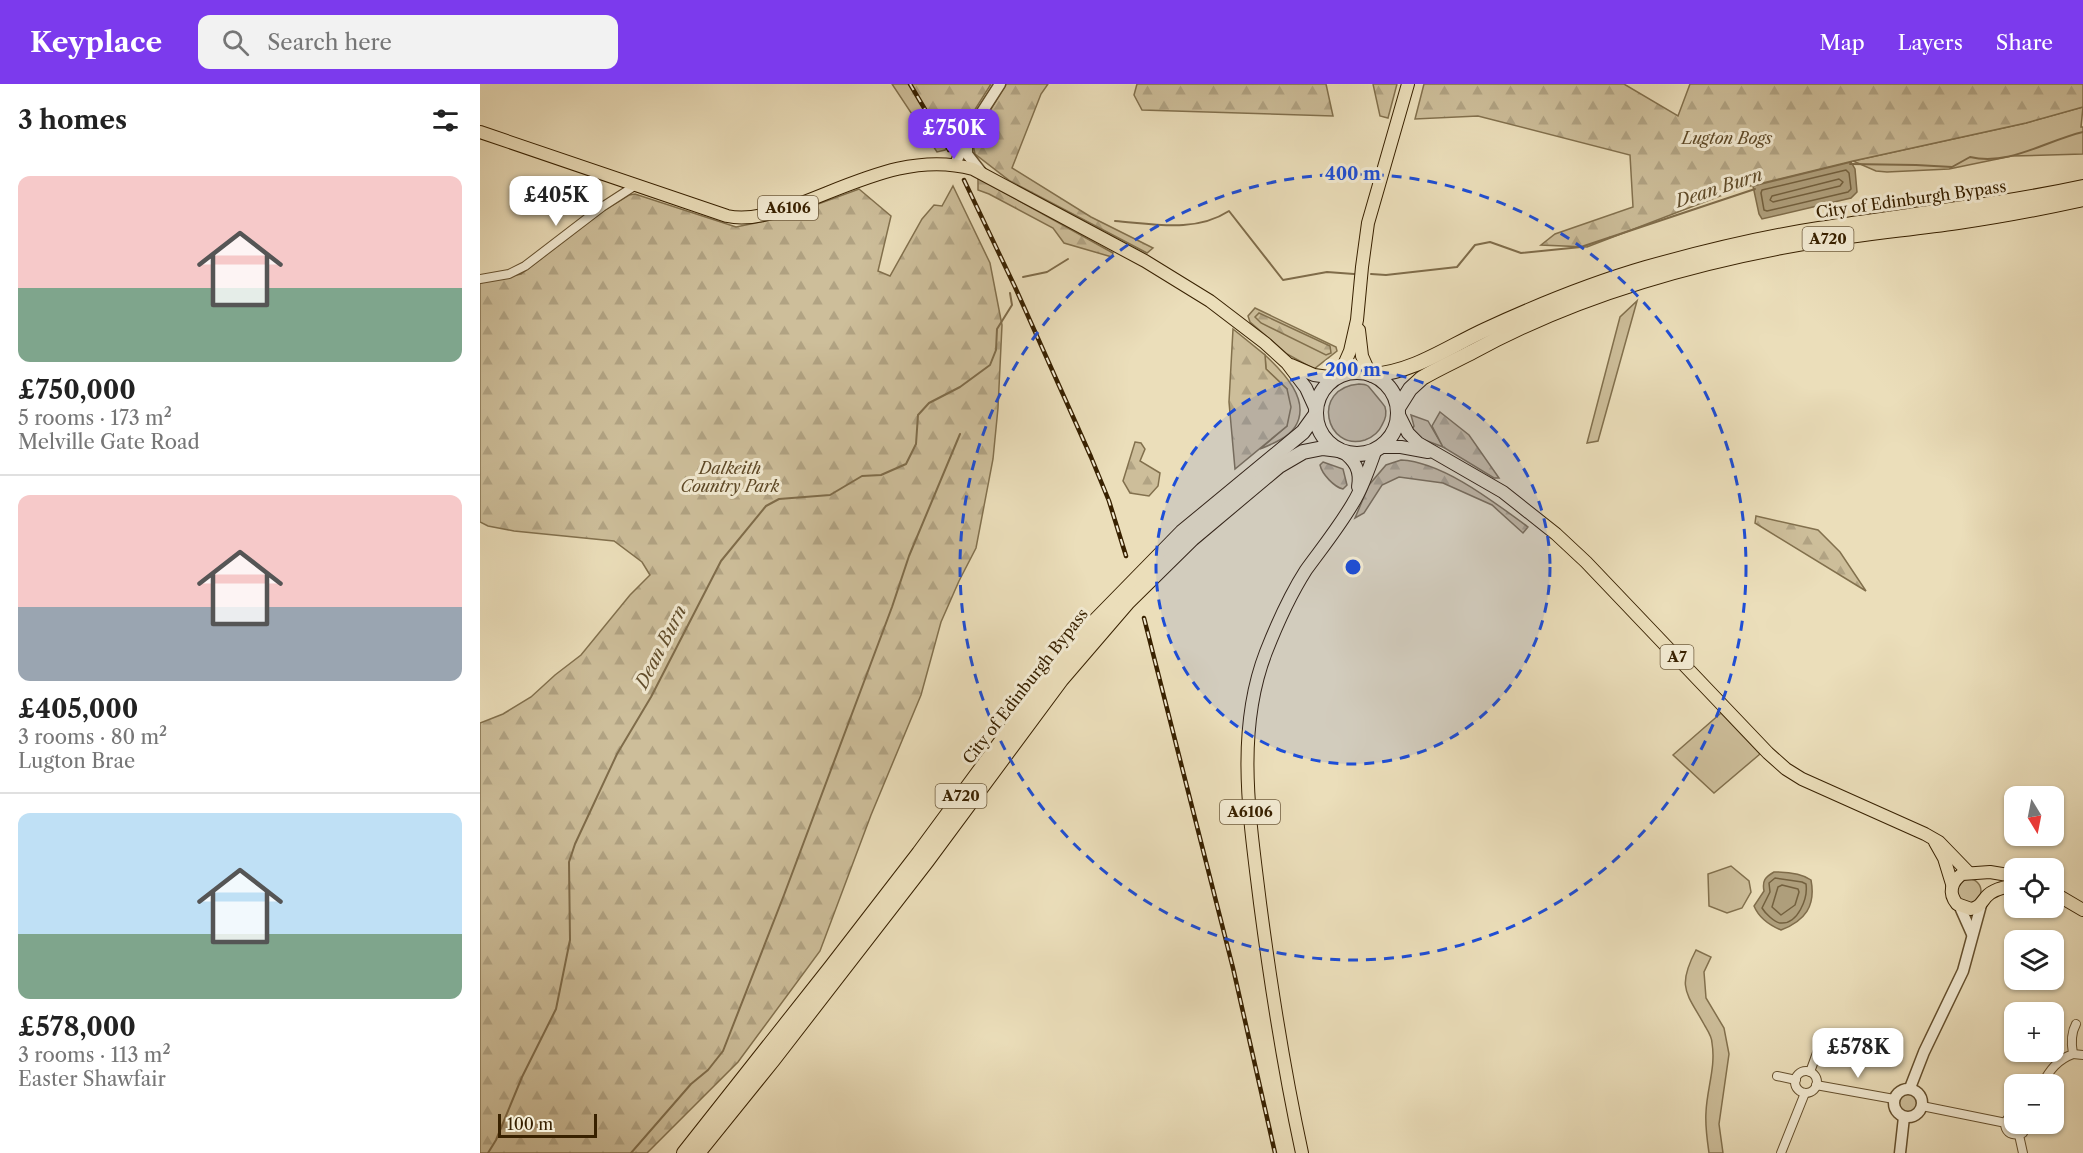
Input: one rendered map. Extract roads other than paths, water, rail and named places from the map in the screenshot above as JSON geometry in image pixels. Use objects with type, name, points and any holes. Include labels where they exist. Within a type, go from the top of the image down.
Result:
[{"type":"highway","name":"City of Edinburgh Bypass","points":[[1371,375],[1409,368],[1482,331],[1546,303],[1611,279],[1692,255],[1818,229],[1954,211],[2083,187]]},
{"type":"highway","name":"City of Edinburgh Bypass","points":[[1398,410],[1410,389],[1422,378],[1510,331],[1578,303],[1652,278],[1778,248],[1855,235],[1959,222],[2083,199]]},
{"type":"highway","points":[[1352,372],[1371,375],[1389,388],[1398,410],[1395,429],[1378,448],[1360,454],[1340,450],[1325,439],[1317,423],[1316,412],[1323,390],[1337,377],[1352,372]]},
{"type":"highway","name":"City of Edinburgh Bypass","points":[[684,1153],[919,853],[1053,670],[1090,626],[1182,532],[1303,432],[1316,412]]},
{"type":"highway","name":"City of Edinburgh Bypass","points":[[698,1153],[927,861],[1060,680],[1115,617],[1192,539],[1280,466],[1303,452],[1323,448],[1340,450]]},
{"type":"main road","points":[[1337,377],[1350,351],[1358,320],[1368,224],[1408,84]]},
{"type":"main road","name":"A6106","points":[[480,132],[727,216],[745,218],[778,211],[903,167],[924,163],[955,164],[981,172],[1160,269],[1236,320],[1287,363],[1306,388],[1316,412]]},
{"type":"main road","points":[[1358,320],[1362,356],[1371,375]]},
{"type":"main road","name":"A6106","points":[[1287,363],[1314,375],[1337,377]]},
{"type":"main road","name":"A7","points":[[1398,410],[1408,433],[1418,443],[1496,487],[1556,534],[1600,576],[1768,753],[1786,769],[1932,838],[1950,851],[1971,873],[1978,875],[1986,885],[1984,901]]},
{"type":"main road","name":"A7","points":[[1378,448],[1401,447],[1435,453]]},
{"type":"main road","name":"A6106","points":[[1302,1153],[1271,991],[1248,788],[1249,734],[1258,680],[1276,627],[1306,570],[1346,515],[1378,448]]},
{"type":"main road","points":[[1340,450],[1350,457],[1358,470],[1357,495]]},
{"type":"main road","points":[[1932,838],[1944,858],[1952,884],[1953,900],[1960,907],[1971,909],[1996,890],[2004,888]]},
{"type":"main road","name":"A7","points":[[1956,859],[1972,868],[2004,874]]},
{"type":"main road","name":"A7","points":[[1952,884],[1962,874],[1990,872]]},
{"type":"main road","points":[[2064,899],[2083,910]]},
{"type":"street","points":[[955,164],[968,136],[1000,84]]},
{"type":"street","points":[[968,136],[966,144],[968,154],[981,172]]},
{"type":"street","points":[[480,279],[509,273],[525,266],[636,184]]},
{"type":"street","points":[[1910,1089],[1924,1052],[1963,971],[1972,934],[1984,901]]},
{"type":"street","points":[[1960,907],[1972,934]]},
{"type":"street","points":[[2073,1054],[2072,1037],[2076,1024]]},
{"type":"street","points":[[1810,1072],[1818,1050]]},
{"type":"street","points":[[2049,1074],[2061,1059],[2073,1054],[2083,1054]]},
{"type":"street","points":[[1803,1072],[1810,1072],[1816,1077],[1816,1085],[1812,1091],[1805,1093],[1798,1089],[1796,1080],[1803,1072]]},
{"type":"street","points":[[1777,1076],[1796,1080]]},
{"type":"street","points":[[1816,1085],[1894,1099]]},
{"type":"street","points":[[1910,1089],[1922,1097],[1922,1106],[1916,1116],[1904,1117],[1894,1108],[1894,1099],[1900,1091],[1910,1089]]},
{"type":"street","points":[[1781,1153],[1805,1093]]},
{"type":"street","points":[[1922,1106],[2004,1123]]},
{"type":"street","points":[[1900,1153],[1904,1117]]},
{"type":"street","points":[[2011,1134],[2019,1135],[2023,1153]]},
{"type":"water","points":[[1851,162],[1855,169],[1857,192],[1851,198],[1762,219],[1753,186]]},
{"type":"water","points":[[1774,872],[1793,873],[1811,880],[1812,898],[1807,911],[1797,922],[1781,930],[1765,921],[1754,906],[1764,891],[1765,880]]},
{"type":"waterway","name":"Dean Burn","points":[[1850,164],[1952,167],[1970,157],[1985,159],[2013,155],[2083,132]]},
{"type":"waterway","name":"Dean Burn","points":[[1371,274],[1386,275],[1457,267],[1475,245],[1490,242],[1521,253],[1581,247],[1755,189]]},
{"type":"waterway","name":"Dean Burn","points":[[1115,221],[1188,225],[1216,218],[1229,211],[1283,280],[1327,272],[1354,274]]},
{"type":"waterway","name":"Dean Burn","points":[[1023,277],[1047,272],[1068,259]]},
{"type":"waterway","name":"Dean Burn","points":[[488,1153],[556,1009],[570,940],[569,862],[575,844],[617,754],[651,697],[721,561],[766,506],[779,499],[830,495],[862,476],[881,475],[906,464],[916,444],[918,415],[929,403],[960,387],[990,365],[996,350],[997,329],[1012,305],[1010,293]]},
{"type":"waterway","points":[[631,1153],[723,1051],[784,895],[909,556],[960,434]]},
{"type":"railway","points":[[910,84],[949,150]]},
{"type":"railway","points":[[964,180],[1091,457],[1109,501],[1126,556]]},
{"type":"railway","points":[[1144,618],[1233,968],[1275,1153]]},
{"type":"park label","name":"Lugton Bogs","points":[[1727,138]]},
{"type":"park label","name":"Dalkeith Country Park","points":[[730,477]]}]
